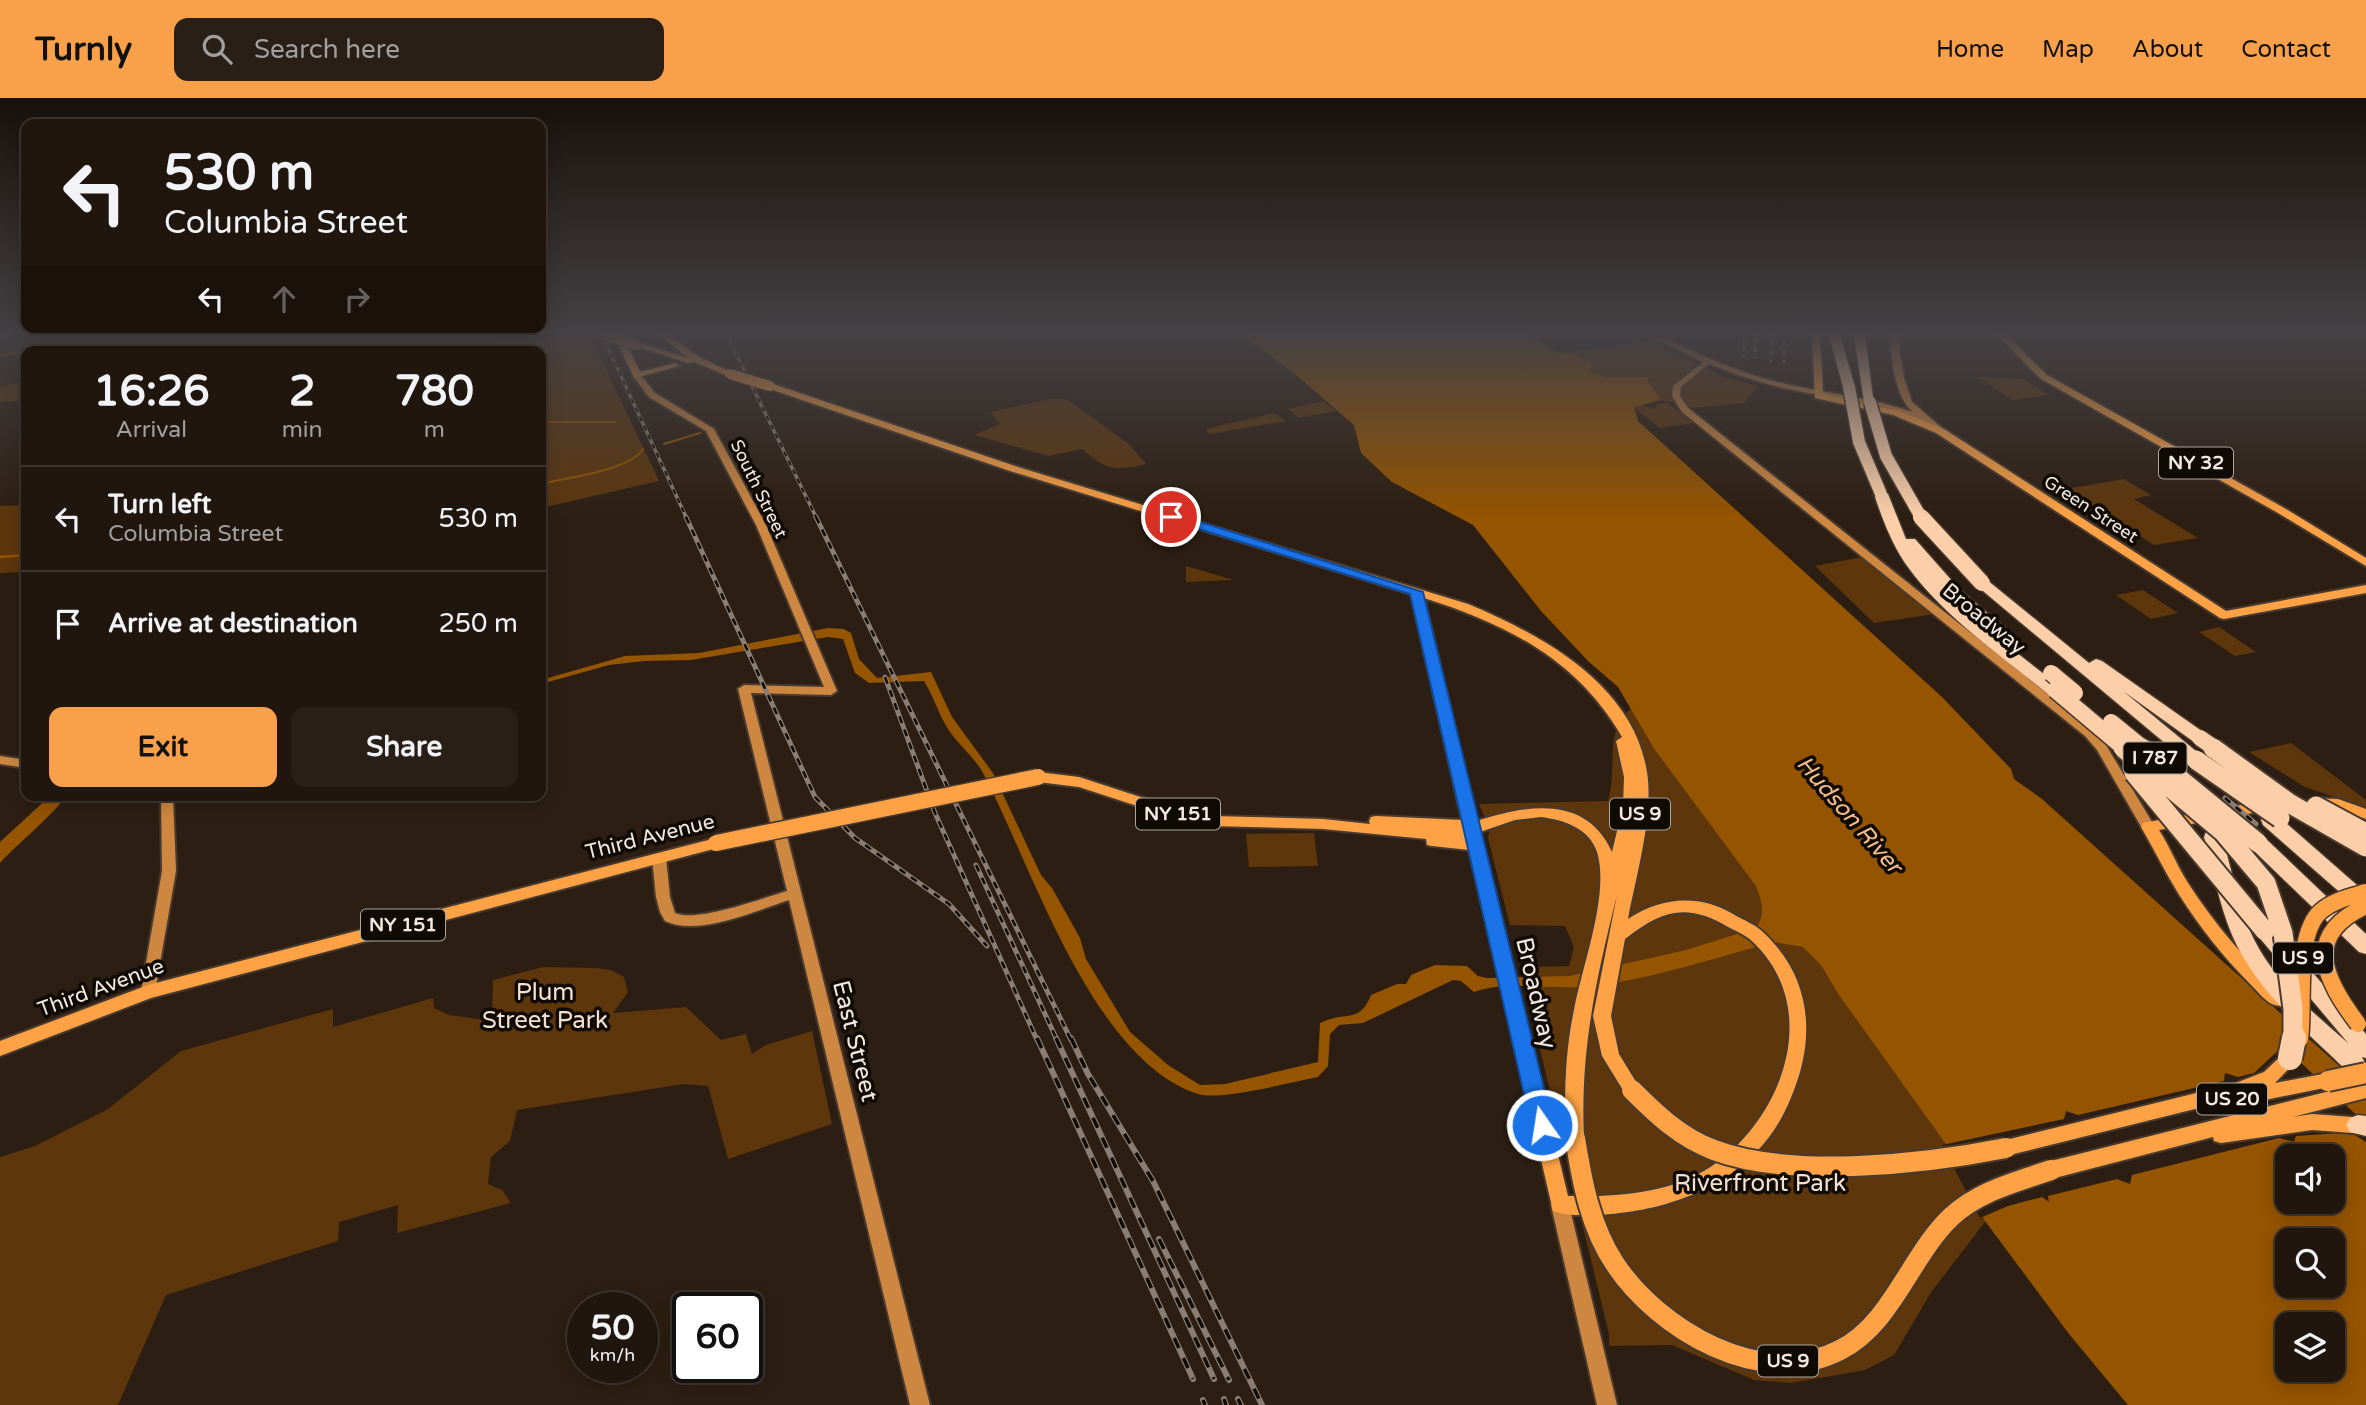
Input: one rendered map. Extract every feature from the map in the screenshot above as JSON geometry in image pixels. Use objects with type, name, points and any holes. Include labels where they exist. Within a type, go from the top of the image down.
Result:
[{"type":"highway","name":"I 787","points":[[1851,396],[1859,442],[1881,494],[1915,548],[1944,582],[2053,682],[2258,843],[2366,946]]},
{"type":"highway","name":"I 787","points":[[1869,396],[1884,451],[1909,504],[1942,546],[1982,583],[2196,760],[2275,819],[2366,905]]},
{"type":"highway","points":[[1870,402],[1871,396]]},
{"type":"highway","points":[[1982,583],[2009,598],[2289,803],[2366,847]]},
{"type":"highway","points":[[2053,682],[2180,791],[2202,817],[2213,837],[2238,921],[2250,951],[2271,980],[2363,1065]]},
{"type":"highway","points":[[2053,682],[2223,832],[2246,854],[2265,879],[2277,902],[2285,935],[2296,1026],[2290,1058]]},
{"type":"highway","points":[[2053,682],[2118,754],[2340,1023],[2363,1065]]},
{"type":"highway","points":[[2200,737],[2301,798],[2366,832]]},
{"type":"highway","points":[[2275,819],[2366,890]]},
{"type":"main road","name":"US 9","points":[[799,396],[1019,471],[1478,612],[1528,636],[1572,667],[1605,701],[1629,734],[1643,779],[1641,808],[1609,932],[1578,1026],[1573,1066],[1574,1129],[1585,1187],[1598,1230],[1621,1272],[1647,1302],[1691,1335],[1729,1351],[1768,1360],[1805,1360],[1838,1352],[1870,1328],[1937,1235],[1962,1208],[1986,1195],[2051,1170],[2165,1143],[2312,1122],[2363,1126]]},
{"type":"main road","points":[[1828,396],[1890,409],[1921,420]]},
{"type":"main road","name":"NY 32","points":[[2078,396],[2282,511],[2366,563]]},
{"type":"main road","name":"Green Street","points":[[1921,420],[2224,615],[2366,589]]},
{"type":"main road","name":"Broadway","points":[[1416,592],[1560,1205]]},
{"type":"main road","name":"US 9","points":[[1605,701],[1621,734],[1631,777],[1627,821],[1607,898],[1609,932],[1602,1016],[1608,1047],[1620,1073],[1639,1098],[1664,1121],[1695,1141],[1739,1159],[1785,1167],[1926,1160],[2006,1148],[2137,1117],[2252,1085],[2270,1077],[2290,1058],[2302,1029],[2303,948],[2308,926],[2330,904],[2366,890]]},
{"type":"main road","name":"Third Avenue","points":[[0,1049],[148,992],[716,843],[993,784],[1038,778],[1095,785],[1187,817],[1213,821],[1322,824],[1400,832],[1458,833],[1472,827]]},
{"type":"main road","points":[[2313,803],[2366,823]]},
{"type":"main road","points":[[2363,1065],[2295,1016],[2228,949],[2183,889],[2148,827],[2275,804],[2338,804],[2366,814]]},
{"type":"main road","points":[[1472,827],[1522,812],[1547,813],[1574,820],[1594,834],[1607,853],[1610,865],[1607,898]]},
{"type":"main road","name":"Third Avenue","points":[[1322,824],[1339,819],[1454,823],[1472,827]]},
{"type":"main road","points":[[1400,832],[1427,841],[1477,845]]},
{"type":"main road","points":[[2366,905],[2336,922],[2324,948],[2325,967],[2334,990],[2366,1032]]},
{"type":"main road","points":[[1560,1205],[1615,1205],[1658,1199],[1712,1177],[1756,1142],[1784,1099],[1798,1051],[1796,1006],[1783,970],[1769,948],[1752,932],[1713,912],[1687,907],[1658,909],[1609,932]]},
{"type":"main road","name":"US 20","points":[[2137,1117],[2363,1065]]},
{"type":"main road","name":"US 20","points":[[2165,1143],[2366,1090]]},
{"type":"street","name":"South Street","points":[[654,396],[710,429],[761,525],[831,691],[744,689]]},
{"type":"street","name":"Broadway","points":[[1676,396],[1685,410],[2083,728],[2098,743],[2148,827]]},
{"type":"street","points":[[1890,409],[1898,396]]},
{"type":"street","name":"Green Street","points":[[1906,396],[1921,420]]},
{"type":"street","name":"East Street","points":[[744,689],[792,894],[920,1405]]},
{"type":"street","points":[[0,760],[21,763]]},
{"type":"street","points":[[2120,781],[2152,809],[2174,818],[2190,819]]},
{"type":"street","points":[[148,992],[169,871],[167,801]]},
{"type":"street","points":[[659,858],[668,913],[677,922],[698,921],[792,894]]},
{"type":"street","name":"Broadway","points":[[1560,1205],[1607,1405]]},
{"type":"green space","points":[[0,396],[21,396],[21,401],[0,402]]},
{"type":"green space","points":[[546,396],[619,396],[659,481],[546,507]]},
{"type":"green space","points":[[1658,396],[1750,396],[1744,403],[1693,408],[1661,400]]},
{"type":"green space","points":[[2007,396],[2042,396],[2013,400]]},
{"type":"green space","points":[[1056,398],[1068,400],[1129,444],[1146,464],[1126,468],[1112,467],[1098,462],[1082,449],[1049,456],[974,435],[1000,424],[990,412]]},
{"type":"green space","points":[[1323,401],[1336,411],[1299,418],[1288,409]]},
{"type":"green space","points":[[1668,403],[1693,423],[1660,428],[1633,407],[1640,404],[1654,409],[1657,404]]},
{"type":"green space","points":[[1275,413],[1286,421],[1209,434],[1206,429]]},
{"type":"green space","points":[[2124,479],[2151,495],[2134,499],[2198,538],[2154,545],[2066,489]]},
{"type":"green space","points":[[21,505],[21,572],[0,573],[0,506]]},
{"type":"green space","points":[[1862,557],[1935,614],[1874,623],[1815,566]]},
{"type":"green space","points":[[1186,566],[1231,579],[1232,580],[1186,582]]},
{"type":"green space","points":[[2143,590],[2178,613],[2151,619],[2116,595]]},
{"type":"green space","points":[[2219,627],[2256,652],[2235,656],[2199,632]]},
{"type":"green space","name":"Riverfront Park","points":[[1646,697],[1816,952],[2001,1218],[1985,1222],[1932,1291],[1894,1355],[1865,1370],[1791,1383],[1754,1380],[1672,1345],[1609,1346],[1609,1334],[1520,967],[1569,966],[1574,947],[1565,926],[1510,925],[1488,838],[1490,829],[1479,804],[1608,801],[1616,731],[1631,708]]},
{"type":"green space","points":[[2291,743],[2366,800],[2366,808],[2305,787],[2249,752]]},
{"type":"green space","points":[[1314,833],[1318,866],[1249,867],[1246,834]]},
{"type":"green space","name":"Plum Street Park","points":[[543,967],[611,970],[624,977],[628,992],[613,1013],[686,1007],[721,1040],[746,1034],[752,1054],[766,1045],[812,1031],[832,1124],[728,1159],[708,1086],[684,1084],[517,1110],[510,1141],[491,1157],[488,1184],[502,1190],[511,1203],[397,1233],[398,1205],[339,1222],[338,1241],[166,1295],[118,1405],[0,1405],[0,1157],[35,1146],[108,1109],[181,1051],[333,1009],[333,1027],[433,998],[434,1008],[449,1015],[492,1021],[493,980]]},
{"type":"water","name":"Hudson River","points":[[1320,396],[1658,396],[1661,400],[1634,407],[1638,421],[1942,697],[2011,769],[2014,779],[2042,799],[2366,1090],[2366,1405],[2128,1405],[2069,1334],[1985,1221],[1948,1147],[1839,995],[1821,965],[1803,947],[1774,942],[1660,973],[1591,986],[1502,986],[1474,992],[1461,981],[1453,980],[1363,1023],[1339,1025],[1330,1034],[1328,1066],[1318,1077],[1239,1093],[1198,1094],[1160,1074],[1127,1043],[1096,1002],[1069,956],[984,775],[948,729],[924,681],[869,683],[855,673],[843,639],[828,637],[691,660],[609,665],[546,683],[546,679],[625,656],[699,653],[828,628],[844,629],[851,633],[859,659],[877,678],[931,672],[952,717],[993,773],[1041,875],[1052,888],[1080,938],[1086,959],[1130,1032],[1168,1065],[1200,1085],[1225,1084],[1318,1062],[1320,1023],[1356,1014],[1362,1010],[1371,995],[1397,984],[1406,984],[1411,975],[1435,965],[1467,966],[1478,976],[1487,978],[1570,976],[1686,950],[1756,928],[1762,907],[1756,886],[1655,750],[1618,687],[1588,661],[1541,611],[1473,525],[1392,482],[1361,453],[1354,425]]},
{"type":"water","points":[[45,801],[62,801],[0,863],[0,842]]},
{"type":"pier","points":[[2283,1046],[2366,1124],[2366,1142],[2355,1135],[2339,1133],[2296,1136],[2294,1142],[2279,1138],[2132,1175],[2130,1184],[2117,1179],[2048,1196],[2049,1202],[2042,1197],[2008,1206],[1980,1218],[1942,1145],[2064,1119],[2066,1111],[2078,1115],[2224,1081],[2225,1073],[2238,1077],[2254,1073]]},
{"type":"waterway","points":[[546,422],[615,422]]},
{"type":"waterway","points":[[664,444],[700,433]]},
{"type":"waterway","points":[[546,483],[612,468],[636,456],[643,449]]},
{"type":"waterway","points":[[0,557],[21,555]]},
{"type":"railway","points":[[630,396],[687,519]]},
{"type":"railway","points":[[757,396],[817,519]]},
{"type":"railway","points":[[686,517],[815,797],[855,838],[949,904],[987,946]]},
{"type":"railway","points":[[816,517],[1071,1040]]},
{"type":"railway","points":[[885,677],[935,813],[1037,1040]]},
{"type":"railway","points":[[2225,798],[2256,824]]},
{"type":"railway","points":[[976,865],[1057,1040]]},
{"type":"railway","points":[[1037,1038],[1193,1379]]},
{"type":"railway","points":[[1056,1038],[1214,1379]]},
{"type":"railway","points":[[1071,1038],[1088,1074],[1153,1181],[1262,1405]]},
{"type":"railway","points":[[1159,1239],[1229,1380]]},
{"type":"railway","points":[[1224,1399],[1226,1405]]},
{"type":"railway","points":[[1238,1399],[1241,1405]]},
{"type":"railway","points":[[1203,1400],[1205,1405]]},
{"type":"route","points":[[1171,517],[1416,592],[1542,1125]]}]
